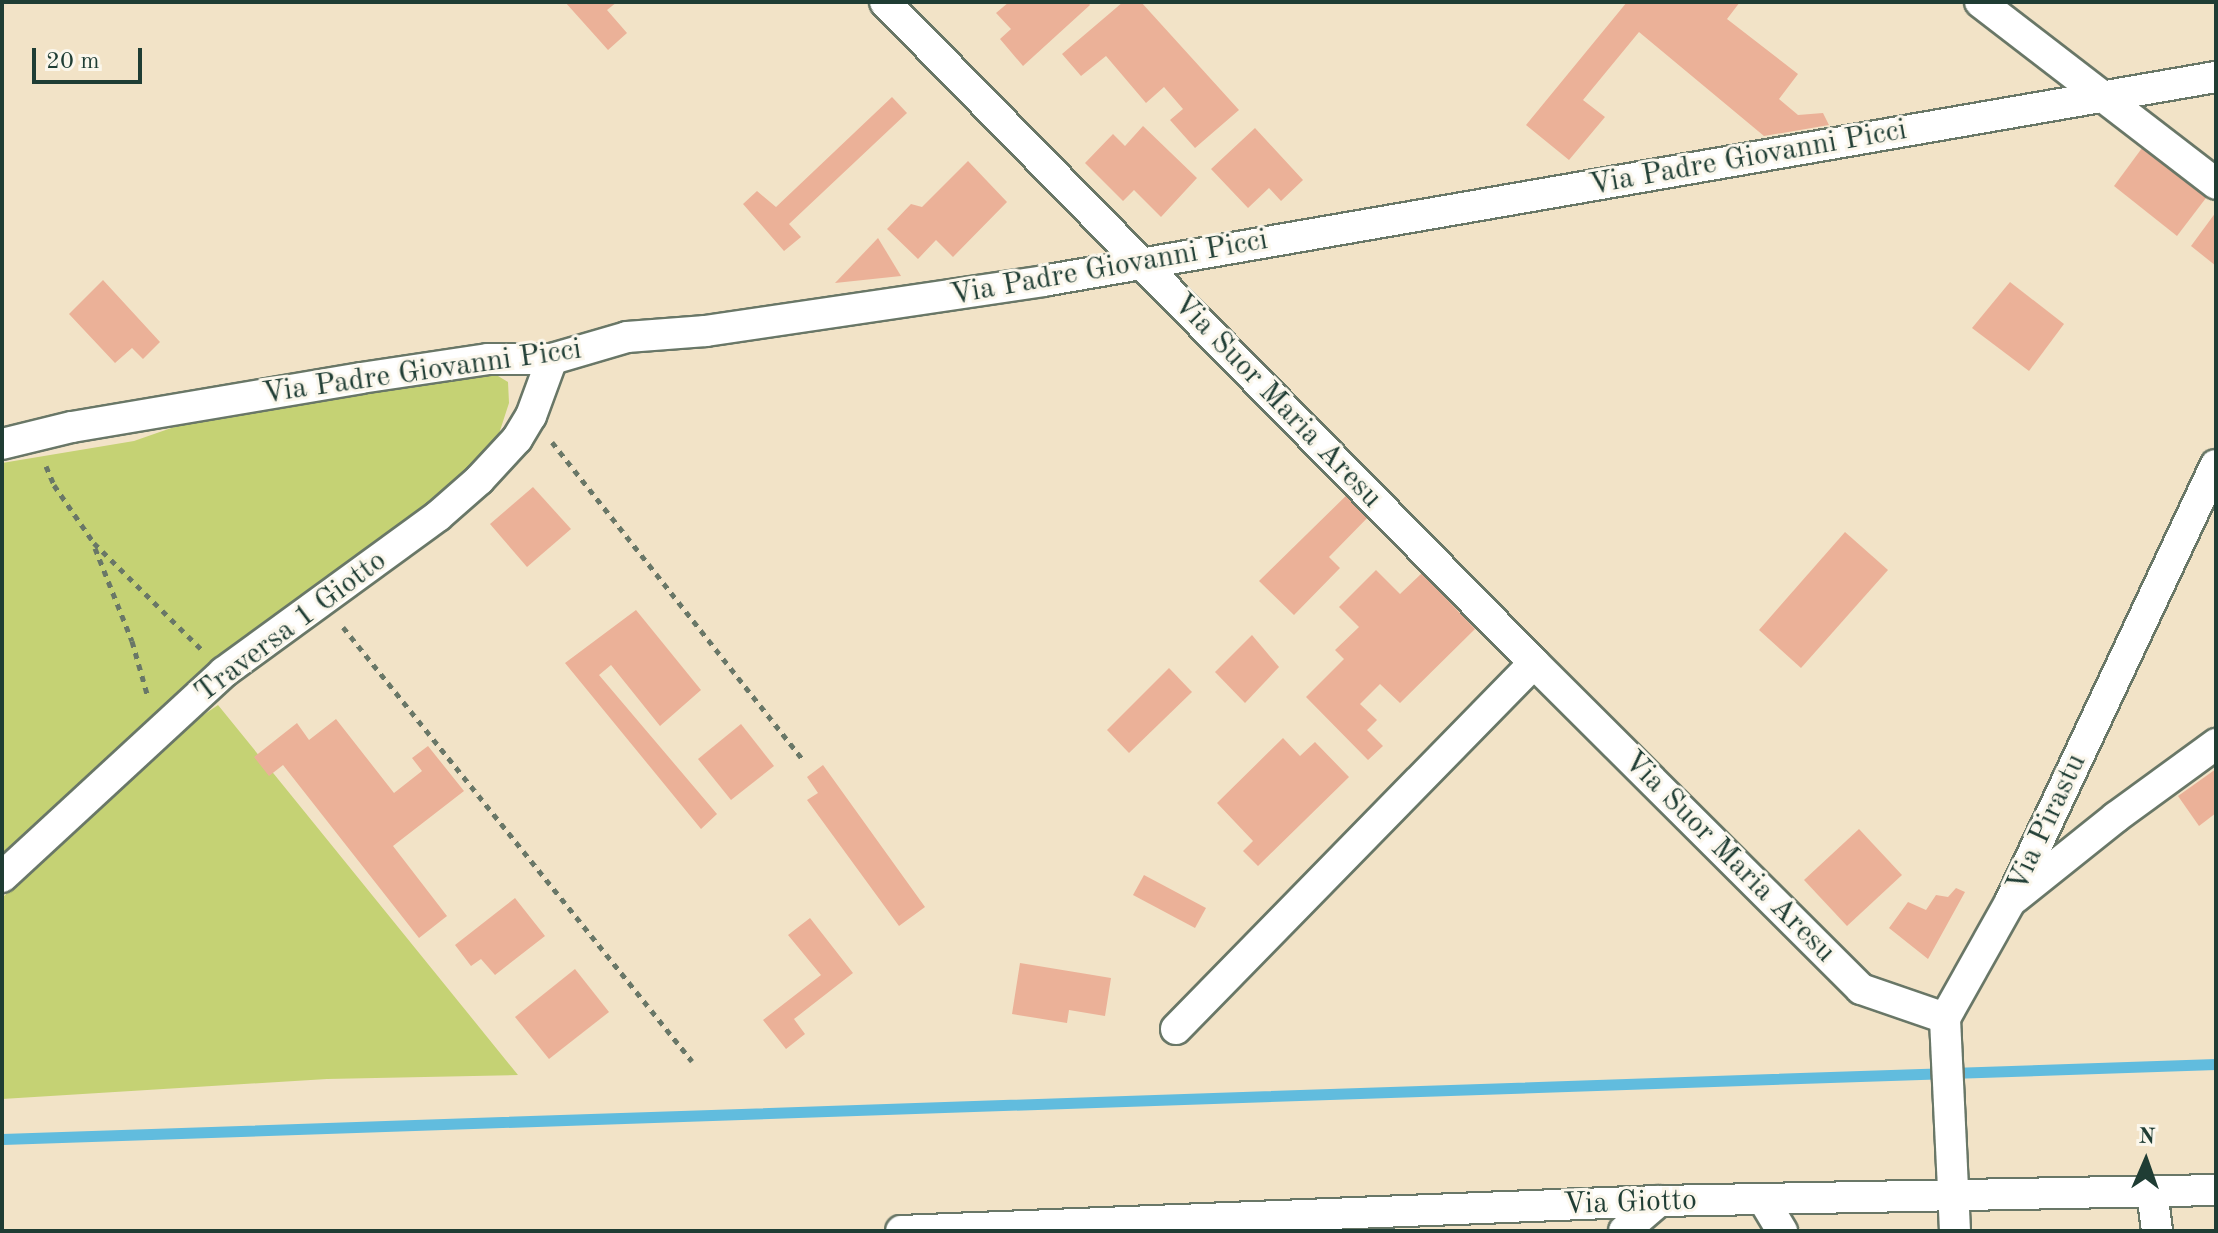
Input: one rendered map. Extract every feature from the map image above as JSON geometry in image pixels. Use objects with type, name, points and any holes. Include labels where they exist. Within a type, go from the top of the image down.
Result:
[{"type":"street","name":"Via Suor Maria Aresu","points":[[885,2],[1534,663],[1861,989],[1946,1030]]},
{"type":"street","points":[[1980,2],[2216,184]]},
{"type":"street","name":"Via Padre Giovanni Picci","points":[[2,444],[34,439],[72,427],[361,378],[488,359],[552,359],[627,337],[706,331],[1141,263],[2216,77]]},
{"type":"street","name":"Traversa 1 Giotto","points":[[2,877],[224,672],[320,603],[479,480],[531,416],[552,359]]},
{"type":"street","name":"Via Pirastu","points":[[1946,1030],[2010,902],[2216,465]]},
{"type":"street","points":[[1176,1029],[1534,663]]},
{"type":"street","points":[[2010,902],[2116,817],[2216,744]]},
{"type":"street","points":[[1946,1030],[1955,1231]]},
{"type":"street","name":"Via Giotto","points":[[901,1231],[1085,1227],[1659,1201],[2216,1190]]},
{"type":"street","points":[[2152,1191],[2157,1231]]},
{"type":"street","points":[[1624,1231],[1659,1201]]},
{"type":"street","points":[[1764,1201],[1782,1231]]},
{"type":"path","points":[[531,416],[802,758]]},
{"type":"path","points":[[34,439],[54,485],[94,543],[224,672]]},
{"type":"path","points":[[94,543],[132,641],[148,697],[142,748]]},
{"type":"path","points":[[320,603],[361,648],[692,1061]]},
{"type":"green space","points":[[493,373],[508,382],[509,403],[494,449],[456,484],[184,688],[2,867],[2,463],[134,441],[177,426],[445,374]]},
{"type":"green space","points":[[218,705],[518,1075],[327,1079],[2,1099],[2,898],[183,729]]},
{"type":"building","points":[[565,2],[617,2],[607,10],[627,33],[608,50]]},
{"type":"building","points":[[1009,2],[1088,2],[1090,5],[1023,66],[1000,39],[1011,29],[996,13]]},
{"type":"building","points":[[1123,2],[1141,2],[1239,110],[1195,148],[1170,120],[1183,109],[1164,87],[1146,103],[1106,56],[1081,76],[1062,54]]},
{"type":"building","points":[[1627,2],[1740,2],[1727,19],[1798,74],[1779,99],[1798,115],[1823,113],[1829,125],[1764,136],[1639,32],[1583,100],[1605,117],[1569,160],[1526,125]]},
{"type":"building","points":[[892,97],[907,113],[789,224],[801,237],[784,251],[743,204],[757,191],[776,207]]},
{"type":"building","points":[[1143,126],[1197,178],[1161,217],[1134,190],[1123,201],[1085,163],[1113,134],[1125,146]]},
{"type":"building","points":[[1255,128],[1303,180],[1281,201],[1269,188],[1248,208],[1211,169]]},
{"type":"building","points":[[2145,144],[2209,194],[2177,236],[2114,186]]},
{"type":"building","points":[[968,161],[1007,202],[953,257],[936,240],[918,259],[887,229],[911,204],[922,207]]},
{"type":"building","points":[[2216,212],[2216,266],[2191,246]]},
{"type":"building","points":[[878,238],[901,276],[835,283]]},
{"type":"building","points":[[103,280],[160,342],[143,359],[132,348],[115,363],[69,314]]},
{"type":"building","points":[[2010,282],[2064,324],[2029,371],[1972,328]]},
{"type":"building","points":[[533,487],[571,529],[527,567],[490,524]]},
{"type":"building","points":[[1355,487],[1377,508],[1329,557],[1340,568],[1294,615],[1259,581]]},
{"type":"building","points":[[1845,532],[1888,570],[1801,668],[1759,630]]},
{"type":"building","points":[[1376,570],[1400,594],[1422,573],[1475,629],[1400,703],[1380,684],[1360,704],[1377,720],[1367,730],[1383,746],[1368,760],[1306,697],[1344,659],[1335,650],[1359,627],[1339,607]]},
{"type":"building","points":[[636,610],[701,690],[660,726],[611,665],[599,675],[717,814],[701,829],[565,663]]},
{"type":"building","points":[[1252,635],[1279,667],[1245,703],[1215,672]]},
{"type":"building","points":[[1169,668],[1192,692],[1129,753],[1107,730]]},
{"type":"building","points":[[336,719],[394,793],[422,771],[412,758],[428,746],[464,791],[393,846],[447,916],[419,938],[283,765],[269,776],[254,757],[297,723],[309,740]]},
{"type":"building","points":[[741,724],[774,766],[731,800],[698,759]]},
{"type":"building","points":[[1283,738],[1300,756],[1315,742],[1349,777],[1258,866],[1243,851],[1253,841],[1217,803]]},
{"type":"building","points":[[823,765],[925,907],[899,926],[807,800],[818,793],[807,777]]},
{"type":"building","points":[[2216,769],[2216,813],[2199,826],[2178,796]]},
{"type":"building","points":[[1859,829],[1902,875],[1847,926],[1804,880]]},
{"type":"building","points":[[1144,875],[1206,908],[1195,928],[1133,895]]},
{"type":"building","points":[[1956,888],[1965,892],[1928,959],[1889,928],[1908,902],[1926,910],[1936,895],[1948,897]]},
{"type":"building","points":[[515,898],[545,936],[495,975],[481,959],[471,966],[455,945]]},
{"type":"building","points":[[810,918],[853,973],[794,1019],[805,1034],[786,1049],[763,1020],[821,975],[788,935]]},
{"type":"building","points":[[1020,963],[1111,978],[1105,1016],[1069,1010],[1067,1023],[1012,1014]]},
{"type":"building","points":[[575,969],[609,1012],[549,1059],[515,1017]]},
{"type":"waterway","points":[[2,1139],[2216,1064]]}]
